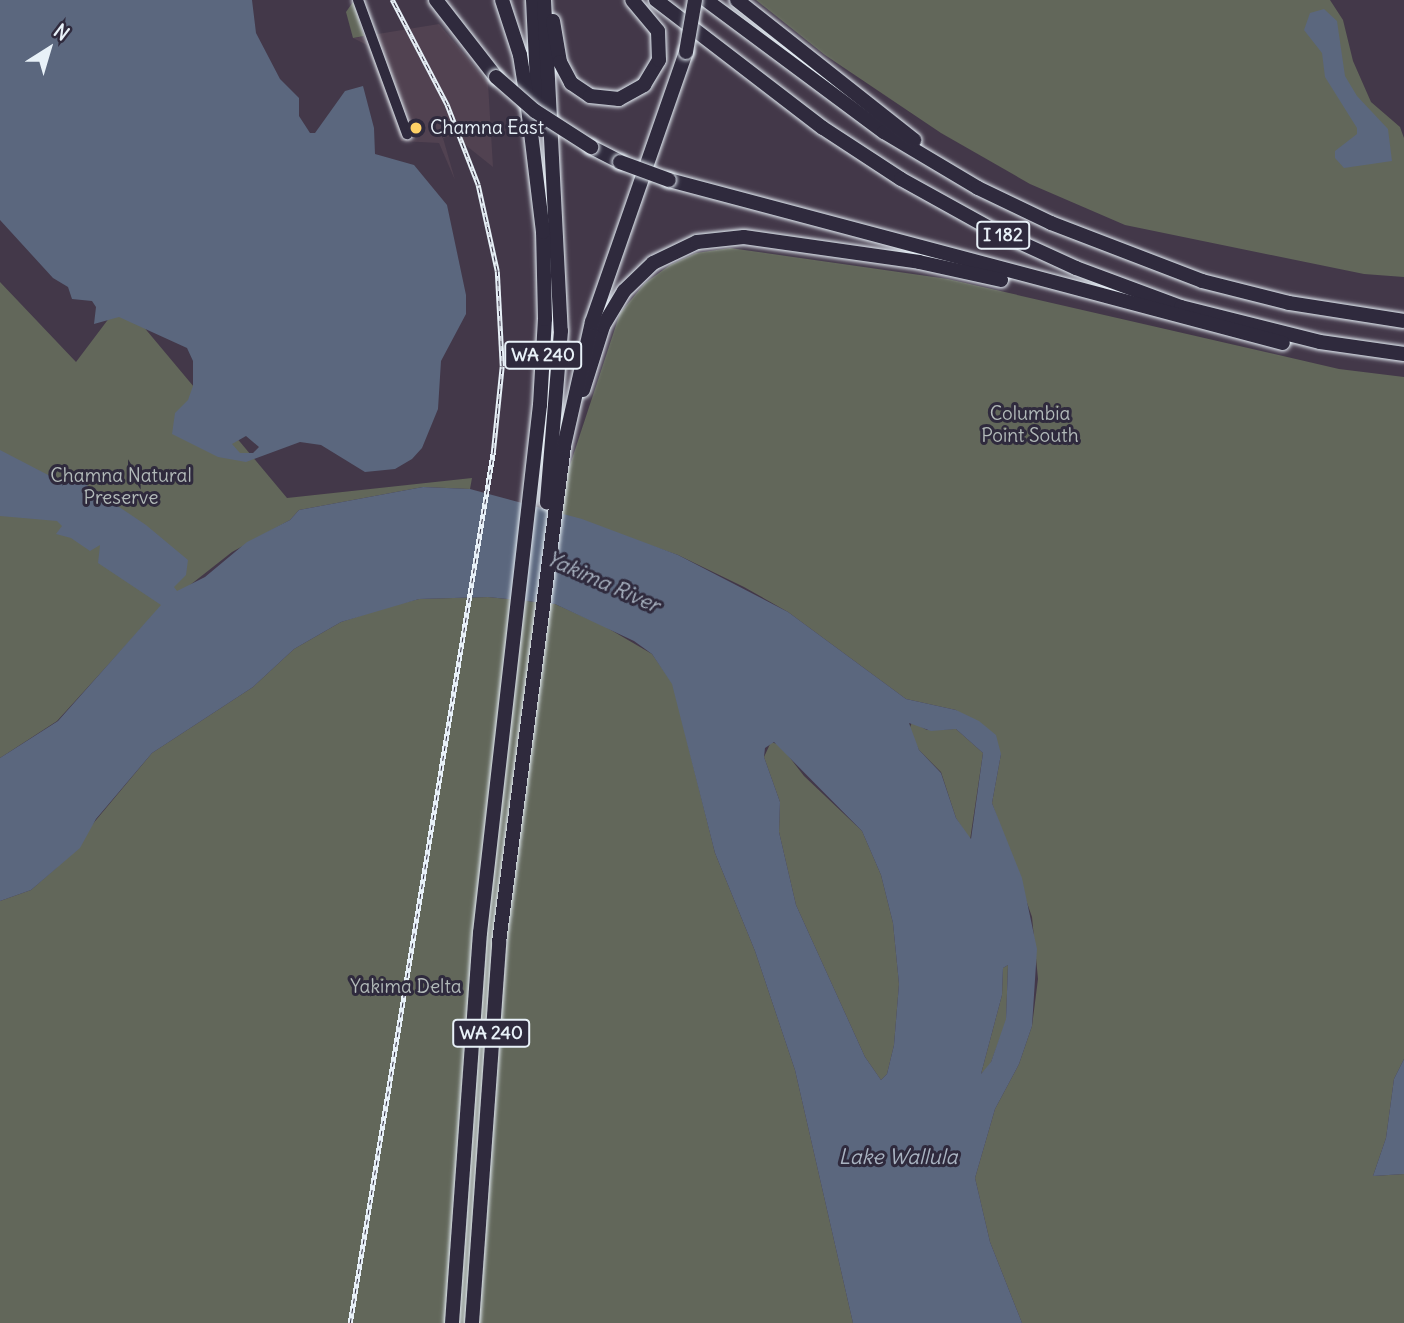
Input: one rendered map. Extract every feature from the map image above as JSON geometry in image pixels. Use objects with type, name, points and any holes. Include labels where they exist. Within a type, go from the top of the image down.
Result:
[{"type":"highway","points":[[436,0],[496,77],[535,111],[620,162],[669,180],[1132,307],[1291,345],[1404,361]]},
{"type":"highway","name":"WA 240","points":[[452,1323],[470,1043],[504,699],[542,368],[543,232],[524,78],[502,0]]},
{"type":"highway","points":[[533,0],[543,232]]},
{"type":"highway","points":[[544,0],[560,307],[555,480]]},
{"type":"highway","points":[[551,0],[564,74],[581,92],[610,100],[637,92],[659,61],[658,31],[632,0]]},
{"type":"highway","name":"I 182","points":[[656,0],[856,150],[1014,240],[1181,307],[1320,342],[1404,354]]},
{"type":"highway","name":"WA 240","points":[[472,1323],[493,1007],[555,480],[562,465],[592,321],[685,52],[695,0]]},
{"type":"highway","name":"I 182","points":[[706,0],[884,132],[978,188],[1037,216],[1136,259],[1202,281],[1289,303],[1404,321]]},
{"type":"highway","points":[[737,0],[892,124],[1037,216]]},
{"type":"highway","points":[[562,465],[613,305],[653,264],[697,242],[744,237],[919,262],[1097,303],[1132,307]]},
{"type":"street","points":[[358,0],[407,134]]},
{"type":"shaded area","points":[[439,24],[488,83],[493,167],[453,135],[443,138],[455,180],[439,143],[401,141],[367,45],[353,38]]},
{"type":"green space","points":[[756,0],[1330,0],[1343,20],[1353,61],[1371,102],[1400,127],[1404,138],[1404,277],[1364,274],[1125,225],[1030,184],[941,133],[825,55]]},
{"type":"green space","points":[[353,2],[364,36],[353,38],[346,12]]},
{"type":"green space","name":"Columbia Point South","points":[[730,248],[948,279],[1339,369],[1404,377],[1404,1059],[1394,1079],[1386,1138],[1373,1176],[1404,1174],[1404,1323],[1022,1323],[990,1242],[975,1178],[995,1109],[1019,1064],[1032,1026],[1038,979],[1032,917],[992,803],[1001,754],[956,710],[906,699],[788,612],[744,587],[678,555],[562,515],[568,471],[620,313],[645,283],[670,265],[696,253]]},
{"type":"green space","name":"Chamna Natural Preserve","points":[[0,282],[76,362],[122,301],[287,498],[472,478],[470,489],[423,487],[299,510],[290,520],[232,552],[157,611],[57,721],[0,758]]},
{"type":"green space","name":"Yakima Delta","points":[[488,597],[555,604],[604,626],[652,654],[673,684],[715,853],[755,951],[795,1070],[853,1323],[0,1323],[0,901],[31,890],[56,868],[152,753],[253,687],[294,649],[341,622],[387,607],[419,599]]},
{"type":"green space","points":[[912,722],[927,730],[956,729],[983,753],[970,840],[956,818],[941,772],[919,750],[909,730]]},
{"type":"green space","points":[[771,742],[780,745],[804,776],[862,831],[881,875],[893,923],[899,984],[894,1045],[887,1074],[881,1080],[865,1057],[796,905],[779,832],[780,802],[764,757]]},
{"type":"green space","points":[[1008,965],[1006,1022],[990,1065],[981,1074],[1002,995],[1003,968]]},
{"type":"water","points":[[0,0],[252,0],[256,33],[280,79],[299,98],[299,116],[310,133],[315,133],[345,91],[363,86],[374,128],[375,154],[414,165],[447,205],[466,295],[466,314],[441,361],[438,409],[422,448],[412,459],[395,469],[365,472],[321,445],[300,442],[246,462],[218,457],[172,434],[175,413],[188,400],[193,386],[193,361],[187,348],[119,317],[94,324],[96,307],[92,301],[72,299],[68,287],[53,278],[0,220]],"holes":[[[246,436],[259,447],[253,453],[240,453],[232,444]]]},
{"type":"water","points":[[1324,9],[1337,21],[1345,76],[1357,96],[1388,129],[1392,161],[1344,168],[1335,158],[1335,151],[1357,134],[1357,128],[1325,77],[1322,53],[1304,30],[1310,13]]},
{"type":"water","name":"Lake Wallula","points":[[0,450],[52,477],[85,484],[146,525],[188,560],[186,575],[174,587],[177,591],[205,577],[247,542],[290,520],[299,510],[423,487],[470,489],[582,519],[678,555],[788,612],[906,699],[956,710],[979,721],[996,735],[1001,754],[992,803],[1022,878],[1037,949],[1032,1026],[1019,1064],[995,1109],[975,1178],[990,1242],[1022,1323],[853,1323],[795,1070],[755,951],[715,853],[672,684],[652,654],[634,641],[555,604],[488,597],[419,599],[341,622],[294,649],[253,687],[152,753],[96,819],[80,848],[31,890],[0,901],[0,758],[58,721],[161,605],[98,563],[100,545],[90,551],[71,538],[56,534],[62,526],[57,521],[0,516]],"holes":[[[909,723],[931,731],[956,729],[983,753],[971,839],[956,818],[941,773],[919,750]],[[774,742],[862,831],[881,875],[893,923],[899,984],[894,1045],[887,1074],[881,1080],[865,1057],[796,905],[779,832],[780,802],[764,757],[765,748]],[[1008,965],[1006,1019],[991,1062],[981,1074],[1002,995],[1003,968]]]},
{"type":"water","points":[[1404,1059],[1404,1174],[1373,1176],[1386,1138],[1394,1079]]},
{"type":"railway","points":[[350,1323],[493,453],[502,366],[497,271],[478,185],[447,105],[392,0]]},
{"type":"place","name":"Chamna East","points":[[416,128]]},
{"type":"water label","name":"Yakima River","points":[[603,582]]}]
